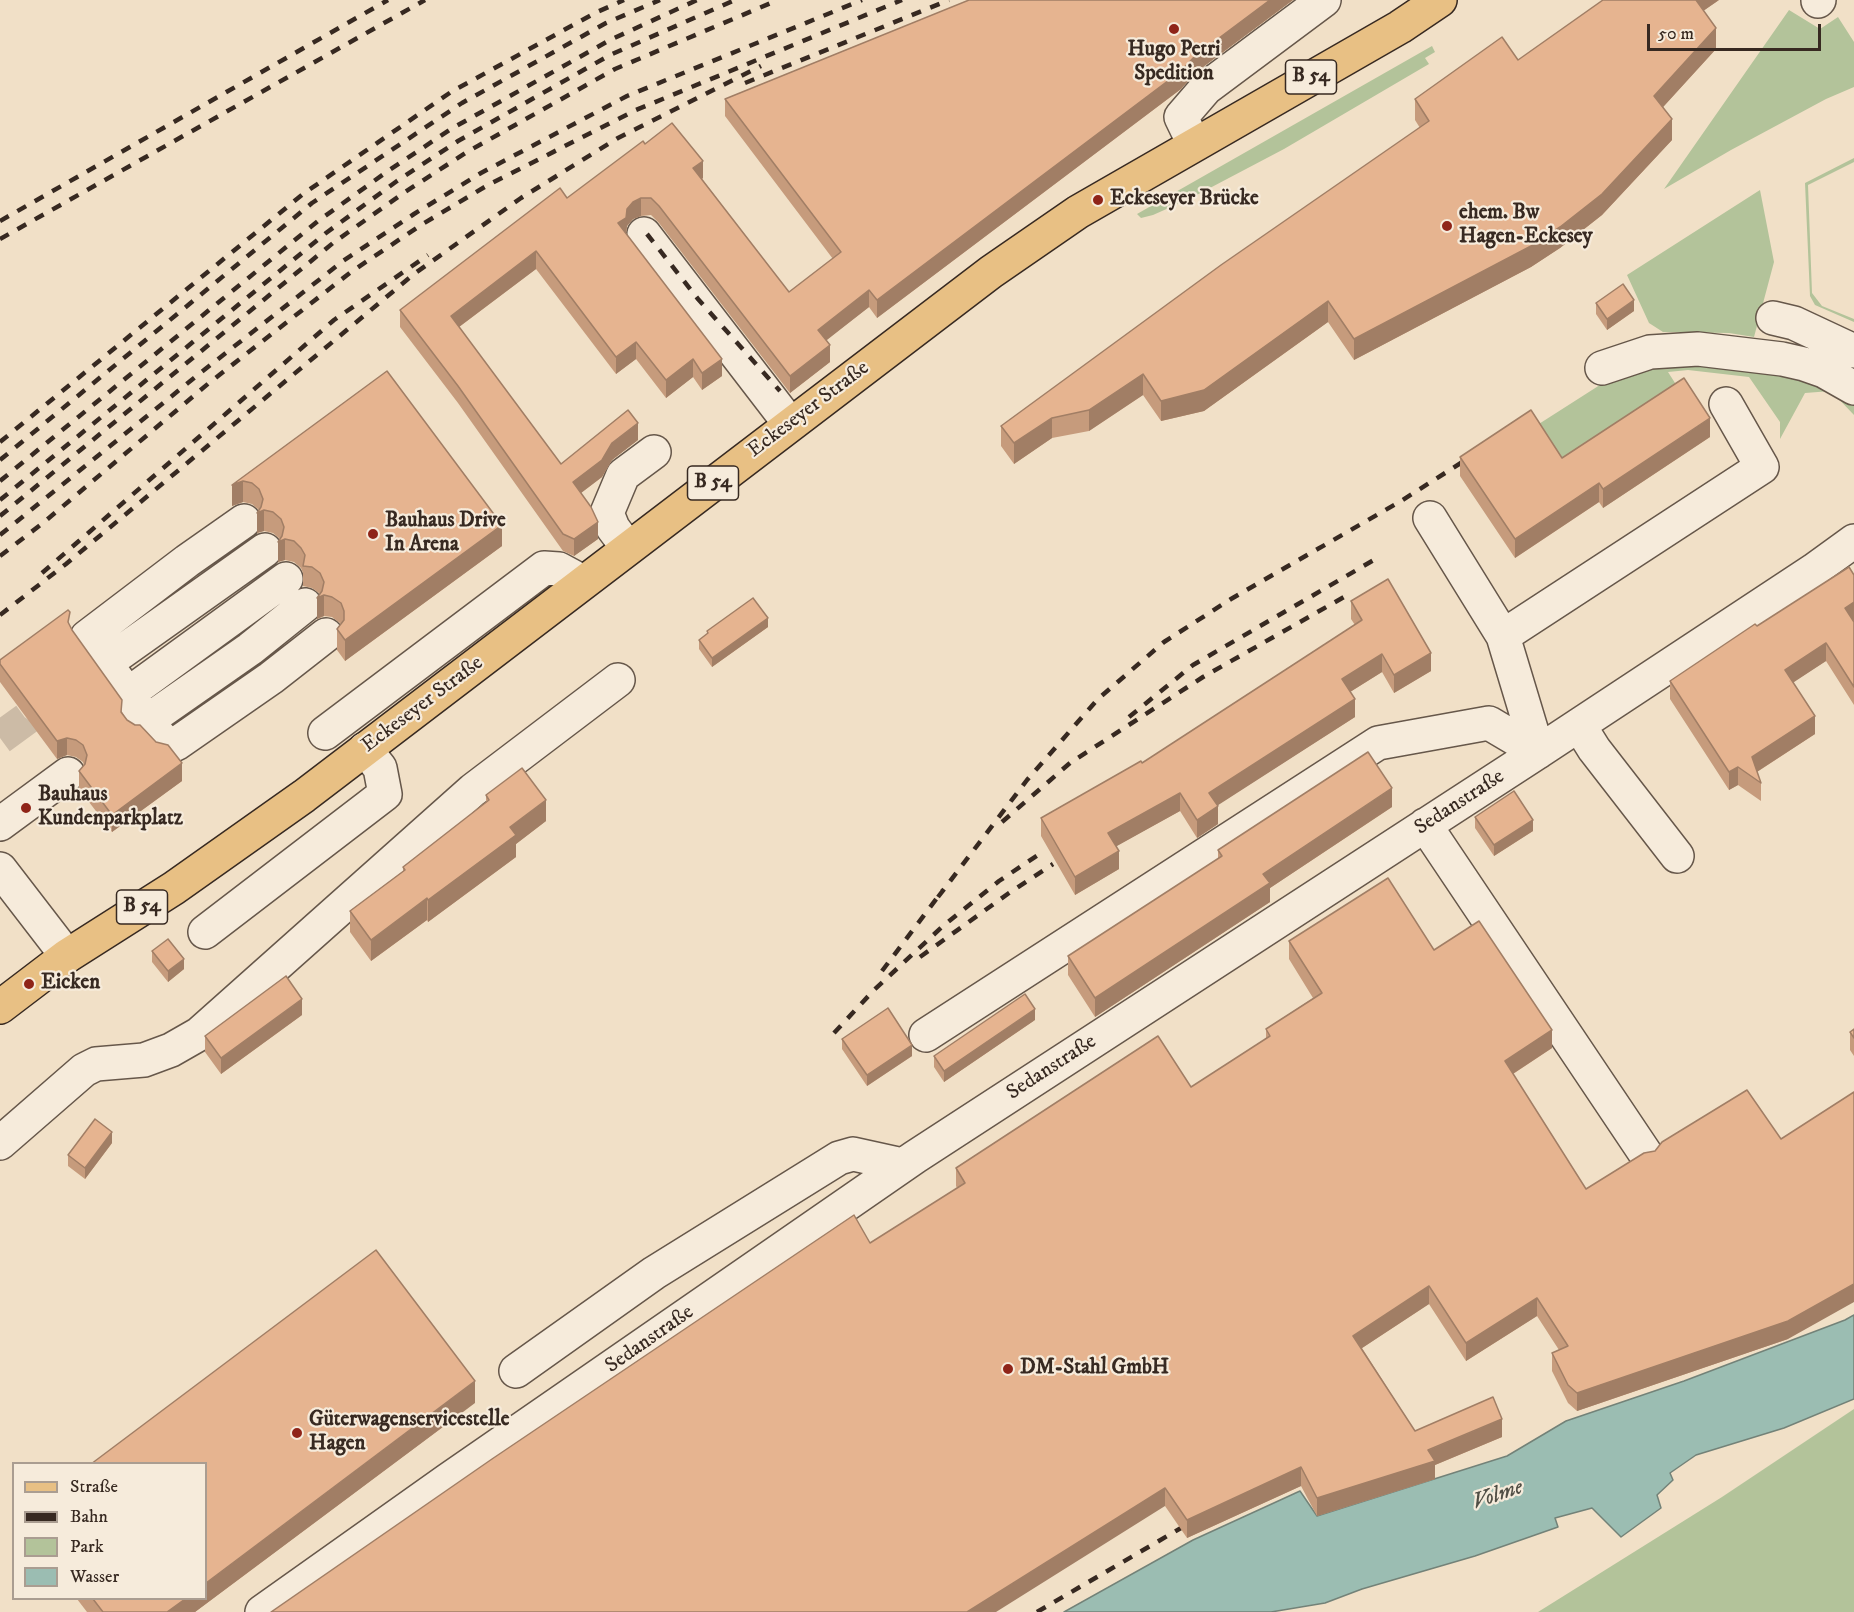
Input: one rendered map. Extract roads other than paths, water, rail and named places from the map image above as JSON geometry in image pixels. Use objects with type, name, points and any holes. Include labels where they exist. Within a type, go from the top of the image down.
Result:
[{"type":"main road","name":"Eckeseyer Straße","points":[[0,1007],[67,956],[217,858],[372,744],[991,272],[1078,212],[1400,27],[1440,0]]},
{"type":"street","points":[[1194,144],[1181,117],[1206,88],[1324,0]]},
{"type":"street","points":[[644,234],[790,424]]},
{"type":"street","points":[[1773,318],[1794,323],[1854,351]]},
{"type":"street","points":[[1602,368],[1650,352],[1698,349],[1782,359],[1804,364],[1824,371],[1854,388]]},
{"type":"street","points":[[1503,636],[1762,467],[1726,404]]},
{"type":"street","points":[[628,548],[613,528],[607,513],[623,475],[654,452]]},
{"type":"street","points":[[1430,518],[1503,636],[1538,752]]},
{"type":"street","points":[[244,521],[87,637],[138,713],[165,743],[176,744],[271,678],[326,635]]},
{"type":"street","name":"Sedanstraße","points":[[262,1612],[448,1480],[903,1165],[1538,752],[1814,570],[1854,541]]},
{"type":"street","points":[[106,663],[265,550]]},
{"type":"street","points":[[325,733],[544,568],[559,569],[583,582]]},
{"type":"street","points":[[138,713],[296,592]]},
{"type":"street","points":[[0,1143],[84,1070],[96,1064],[144,1060],[171,1050],[198,1034],[473,790],[618,680]]},
{"type":"street","points":[[205,932],[385,794],[372,744],[368,701]]},
{"type":"street","points":[[926,1035],[1378,743],[1489,723],[1538,752]]},
{"type":"street","points":[[1579,725],[1594,749],[1677,856]]},
{"type":"street","points":[[0,824],[69,774]]},
{"type":"street","points":[[1425,825],[1645,1153]]},
{"type":"street","points":[[0,869],[67,956]]},
{"type":"street","points":[[516,1371],[654,1273],[839,1158],[853,1154],[903,1165]]},
{"type":"water","name":"Volme","points":[[1854,1315],[1854,1399],[1784,1428],[1696,1455],[1670,1473],[1673,1480],[1657,1495],[1661,1508],[1621,1537],[1592,1508],[1555,1518],[1558,1527],[1475,1556],[1362,1589],[1325,1603],[1271,1612],[1064,1612],[1193,1540],[1300,1491],[1317,1516],[1507,1456],[1566,1421],[1684,1381]]},
{"type":"tunnel","points":[[0,738],[26,719],[38,701],[58,686]]},
{"type":"railway","points":[[0,221],[388,0]]},
{"type":"railway","points":[[0,239],[425,0]]},
{"type":"railway","points":[[0,442],[303,194],[451,92],[595,13],[624,0]]},
{"type":"railway","points":[[0,460],[312,203],[462,103],[606,23],[660,0]]},
{"type":"railway","points":[[0,481],[318,221],[388,171],[451,129],[610,40],[697,0]]},
{"type":"railway","points":[[0,500],[326,233],[397,181],[458,141],[610,55],[735,0]]},
{"type":"railway","points":[[0,516],[333,243],[405,192],[467,152],[615,69],[778,0]]},
{"type":"railway","points":[[0,535],[343,261],[414,214],[481,173],[627,96],[862,0]]},
{"type":"railway","points":[[0,556],[43,523],[209,383],[351,272],[421,225],[488,185],[636,110],[902,0]]},
{"type":"railway","points":[[745,83],[949,0]]},
{"type":"railway","points":[[0,615],[66,564],[414,274],[521,198],[618,138],[761,66]]},
{"type":"railway","points":[[647,234],[698,299],[780,391]]},
{"type":"railway","points":[[42,573],[334,320],[428,255]]},
{"type":"railway","points":[[938,897],[1027,780],[1098,699],[1164,642],[1231,599],[1401,501],[1475,454]]},
{"type":"railway","points":[[1129,717],[1193,665],[1379,557]]},
{"type":"railway","points":[[1002,822],[1070,763],[1203,677],[1351,593]]},
{"type":"railway","points":[[834,1033],[874,990],[943,926],[999,881],[1044,851]]},
{"type":"railway","points":[[920,957],[1053,864]]},
{"type":"railway","points":[[882,971],[943,890]]},
{"type":"railway","points":[[1037,1612],[1181,1528]]},
{"type":"place","name":"Hugo Petri Spedition","points":[[1174,29]]},
{"type":"place","name":"Eckeseyer Brücke","points":[[1098,200]]},
{"type":"place","name":"ehem. Bw Hagen-Eckesey","points":[[1447,226]]},
{"type":"place","name":"Bauhaus Drive In Arena","points":[[373,534]]},
{"type":"place","name":"Bauhaus Kundenparkplatz","points":[[26,808]]},
{"type":"place","name":"Eicken","points":[[29,984]]},
{"type":"place","name":"DM-Stahl GmbH","points":[[1008,1369]]},
{"type":"place","name":"Güterwagenservicestelle Hagen","points":[[297,1433]]}]
